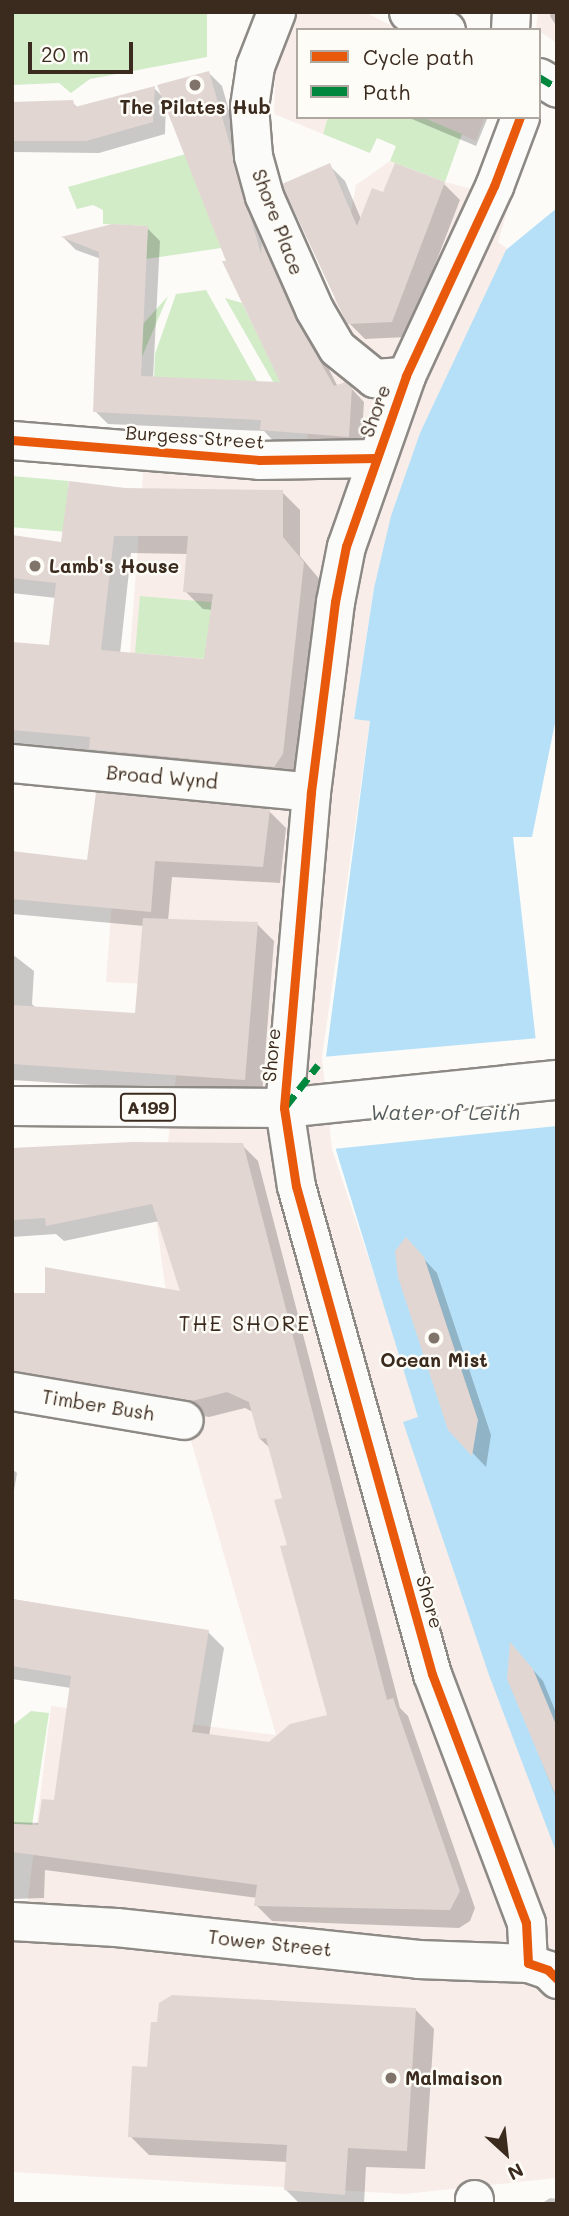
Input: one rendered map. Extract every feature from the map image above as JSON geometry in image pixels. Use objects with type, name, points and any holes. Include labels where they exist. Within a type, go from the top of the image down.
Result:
[{"type":"main road","name":"A199","points":[[12,1106],[284,1108],[557,1080]]},
{"type":"street","name":"Shore Place","points":[[276,12],[255,66],[249,106],[253,156],[264,196],[314,309],[337,348],[374,378],[406,376]]},
{"type":"street","points":[[408,12],[442,28]]},
{"type":"street","points":[[541,78],[557,88]]},
{"type":"street","name":"Shore","points":[[519,119],[494,186],[406,376],[346,546],[335,602],[311,792],[284,1108],[296,1186],[432,1674],[542,1971]]},
{"type":"street","name":"Burgess Street","points":[[12,440],[259,460],[376,458]]},
{"type":"street","name":"Broad Wynd","points":[[12,763],[311,792]]},
{"type":"street","name":"Timber Bush","points":[[12,1391],[184,1420]]},
{"type":"street","name":"Tower Street","points":[[12,1921],[116,1927],[542,1971]]},
{"type":"shaded area","points":[[289,12],[364,12],[397,28],[296,28],[296,119],[327,119],[323,134],[274,114],[276,45]]},
{"type":"shaded area","points":[[538,12],[557,12],[557,43],[541,32],[541,28],[536,28]]},
{"type":"shaded area","points":[[426,119],[484,119],[476,141]]},
{"type":"shaded area","points":[[390,161],[445,182],[511,199],[498,242],[508,249],[420,433],[374,588],[354,718],[370,721],[322,1057],[332,1149],[557,1821],[557,2178],[404,2194],[12,2172],[12,1907],[27,1907],[51,1706],[276,1735],[181,1406],[154,1203],[168,1143],[187,986],[106,982],[144,461],[302,464],[356,185]]},
{"type":"green space","points":[[12,12],[207,12],[207,57],[90,79],[71,93],[59,83],[12,85]]},
{"type":"green space","points":[[327,119],[427,119],[462,134],[445,182],[390,161],[396,146],[377,138],[370,153],[323,134]]},
{"type":"green space","points":[[186,154],[221,248],[146,259],[148,226],[103,224],[103,210],[93,205],[77,209],[68,187]]},
{"type":"green space","points":[[206,290],[263,392],[154,377],[155,354],[176,294]]},
{"type":"green space","points":[[168,296],[141,359],[143,324]]},
{"type":"green space","points":[[225,298],[242,303],[284,389],[279,392]]},
{"type":"green space","points":[[12,476],[69,481],[64,532],[12,527]]},
{"type":"green space","points":[[140,596],[212,602],[207,659],[135,653]]},
{"type":"green space","points":[[31,1711],[49,1713],[32,1825],[12,1824],[12,1726]]},
{"type":"water","name":"Water of Leith","points":[[557,208],[557,713],[532,837],[513,837],[536,1042],[557,1082],[557,1854],[489,1675],[403,1422],[418,1417],[336,1150],[326,1057],[370,721],[354,719],[374,588],[391,516],[420,433],[506,250]]},
{"type":"pier","points":[[539,1038],[557,1074],[557,1126],[333,1149],[322,1057]]},
{"type":"building","points":[[209,71],[261,254],[262,243],[295,318],[334,386],[346,382],[352,387],[349,437],[260,430],[261,420],[93,412],[99,252],[61,237],[112,224],[148,226],[141,376],[280,382],[222,261],[226,261],[157,85]]},
{"type":"building","points":[[155,86],[153,122],[86,141],[12,141],[12,102],[73,100],[75,107]]},
{"type":"building","points":[[330,163],[357,226],[372,188],[383,192],[395,163],[445,182],[392,322],[347,324],[282,184]]},
{"type":"building","points":[[69,481],[125,488],[283,490],[283,537],[304,562],[283,754],[274,767],[89,749],[90,737],[12,730],[12,642],[49,645],[56,583],[12,578],[12,535],[61,542]],"holes":[[[114,536],[188,536],[183,592],[213,594],[204,659],[101,650]]]},
{"type":"building","points":[[96,792],[270,809],[263,867],[155,861],[151,912],[12,899],[12,851],[87,860]]},
{"type":"building","points":[[143,918],[258,922],[245,1080],[12,1064],[12,1005],[135,1013]]},
{"type":"building","points":[[132,1142],[243,1143],[387,1700],[393,1698],[460,1891],[450,1910],[254,1906],[257,1885],[12,1852],[12,1824],[38,1825],[42,1799],[54,1800],[71,1676],[12,1666],[12,1599],[209,1630],[192,1732],[269,1742],[290,1724],[327,1715],[280,1546],[287,1545],[274,1500],[282,1498],[266,1438],[259,1439],[249,1402],[227,1392],[192,1401],[12,1371],[12,1293],[45,1293],[45,1267],[180,1291],[152,1204],[46,1226],[45,1218],[12,1220],[12,1148]]},
{"type":"building","name":"Ocean Mist","points":[[406,1237],[424,1257],[478,1420],[472,1456],[448,1430],[398,1277],[395,1251]]},
{"type":"building","points":[[510,1642],[533,1669],[557,1727],[557,1799],[507,1679]]},
{"type":"building","points":[[172,1995],[416,2008],[407,2151],[348,2148],[345,2195],[284,2190],[287,2145],[128,2137],[132,2066],[147,2067],[151,2022],[157,2022],[159,2003]]},
{"type":"marked path","points":[[541,78],[557,88]]},
{"type":"marked path","points":[[286,1106],[318,1065]]},
{"type":"cycle path","points":[[519,119],[494,186],[406,376],[346,546],[335,602],[311,792],[284,1108],[296,1186],[432,1674],[526,1923],[528,1963],[548,1970],[557,1979]]},
{"type":"cycle path","points":[[12,440],[259,460],[376,458]]},
{"type":"place","name":"The Pilates Hub","points":[[195,85]]},
{"type":"place","name":"Lamb's House","points":[[35,566]]},
{"type":"place","name":"Ocean Mist","points":[[434,1338]]},
{"type":"place","name":"Malmaison","points":[[391,2078]]},
{"type":"district","name":"THE SHORE","points":[[245,1323]]}]
